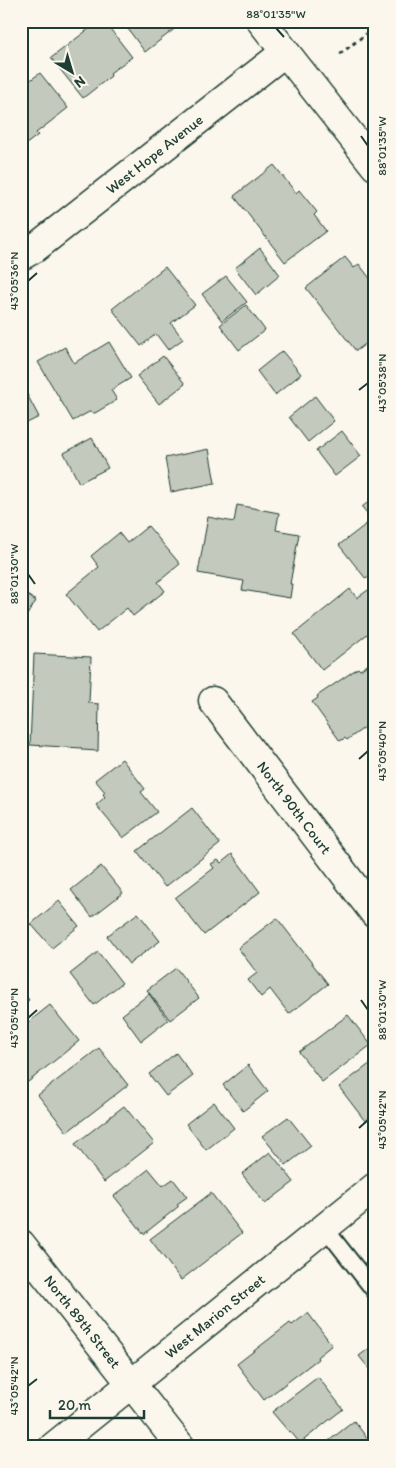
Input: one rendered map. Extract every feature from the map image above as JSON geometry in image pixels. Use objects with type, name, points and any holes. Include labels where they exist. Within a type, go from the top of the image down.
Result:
[{"type":"street","points":[[261,21],[375,166]]},
{"type":"street","name":"West Hope Avenue","points":[[21,256],[35,248],[285,52]]},
{"type":"street","name":"North 90th Court","points":[[213,701],[375,914]]},
{"type":"street","name":"West Marion Street","points":[[54,1447],[375,1187]]},
{"type":"street","name":"North 89th Street","points":[[21,1244],[180,1447]]},
{"type":"lane","points":[[325,1228],[375,1292]]},
{"type":"path","points":[[340,54],[375,27]]},
{"type":"building","points":[[99,21],[104,21],[132,57],[110,73],[111,76],[83,98],[51,58]]},
{"type":"building","points":[[122,21],[181,21],[182,23],[145,52]]},
{"type":"building","points":[[40,73],[68,108],[36,133],[38,135],[21,148],[21,87]]},
{"type":"building","points":[[274,165],[296,193],[299,190],[317,212],[314,215],[326,231],[285,262],[234,196]]},
{"type":"building","points":[[260,248],[280,275],[256,295],[235,268]]},
{"type":"building","points":[[345,257],[354,268],[359,264],[375,285],[375,337],[356,351],[306,288]]},
{"type":"building","points":[[165,267],[195,305],[171,323],[183,339],[168,350],[156,334],[141,346],[112,309]]},
{"type":"building","points":[[226,276],[247,302],[222,321],[202,294]]},
{"type":"building","points":[[246,305],[265,330],[239,350],[220,325]]},
{"type":"building","points":[[109,342],[131,378],[111,390],[117,400],[95,413],[89,412],[73,421],[38,362],[65,347],[74,363]]},
{"type":"building","points":[[282,351],[301,374],[275,395],[257,371]]},
{"type":"building","points":[[163,356],[185,384],[159,404],[137,376]]},
{"type":"building","points":[[21,383],[39,417],[21,426]]},
{"type":"building","points":[[315,396],[334,421],[308,442],[289,417]]},
{"type":"building","points":[[342,431],[361,456],[335,476],[316,451]]},
{"type":"building","points":[[92,438],[108,468],[79,483],[64,453]]},
{"type":"building","points":[[209,449],[215,483],[171,492],[165,458]]},
{"type":"building","points":[[375,497],[375,523],[362,507]]},
{"type":"building","points":[[237,505],[279,513],[276,530],[299,534],[290,584],[292,584],[290,598],[242,590],[244,581],[198,573],[208,517],[234,522]]},
{"type":"building","points":[[369,522],[375,530],[375,572],[366,579],[339,545]]},
{"type":"building","points":[[148,526],[180,564],[158,582],[165,591],[133,616],[127,608],[97,632],[66,594],[99,567],[91,556],[119,533],[127,543]]},
{"type":"building","points":[[350,589],[357,598],[368,590],[375,599],[375,613],[372,616],[375,620],[375,628],[322,670],[294,634]]},
{"type":"building","points":[[21,591],[36,601],[21,624]]},
{"type":"building","points":[[34,654],[91,657],[89,703],[99,704],[98,751],[82,750],[82,748],[30,745]]},
{"type":"building","points":[[373,661],[375,664],[375,720],[347,740],[345,738],[340,741],[312,702],[318,698],[317,696],[358,668],[360,670]]},
{"type":"building","points":[[122,759],[145,789],[141,792],[157,812],[123,838],[96,805],[105,797],[103,794],[105,792],[95,780]]},
{"type":"building","points":[[192,808],[220,844],[165,887],[137,851]]},
{"type":"building","points":[[232,854],[260,892],[204,935],[175,898],[214,868],[211,864],[218,860],[221,863]]},
{"type":"building","points":[[101,866],[123,893],[92,917],[71,890]]},
{"type":"building","points":[[59,901],[79,926],[52,948],[31,924]]},
{"type":"building","points":[[138,913],[160,941],[129,964],[107,936]]},
{"type":"building","points":[[277,918],[328,984],[289,1014],[270,989],[261,997],[248,980],[257,973],[238,948]]},
{"type":"building","points":[[98,952],[122,983],[94,1005],[70,974]]},
{"type":"building","points":[[176,968],[199,998],[170,1020],[147,990]]},
{"type":"building","points":[[21,989],[29,1000],[21,1006]]},
{"type":"building","points":[[149,994],[168,1020],[141,1041],[122,1015]]},
{"type":"building","points":[[50,1005],[79,1041],[28,1082],[21,1074],[21,1028]]},
{"type":"building","points":[[348,1015],[371,1045],[322,1082],[299,1052]]},
{"type":"building","points":[[99,1048],[128,1085],[67,1132],[38,1095]]},
{"type":"building","points":[[176,1053],[193,1076],[166,1096],[149,1074]]},
{"type":"building","points":[[375,1060],[375,1114],[365,1121],[339,1087]]},
{"type":"building","points":[[248,1065],[268,1091],[243,1111],[223,1085]]},
{"type":"building","points":[[214,1102],[234,1128],[206,1150],[186,1124]]},
{"type":"building","points":[[124,1106],[154,1143],[104,1182],[75,1144]]},
{"type":"building","points":[[288,1117],[311,1146],[286,1165],[262,1136]]},
{"type":"building","points":[[270,1152],[294,1182],[265,1204],[242,1174]]},
{"type":"building","points":[[149,1169],[163,1186],[173,1179],[187,1197],[177,1204],[179,1206],[144,1234],[114,1196]]},
{"type":"building","points":[[211,1193],[242,1233],[181,1280],[150,1239]]},
{"type":"building","points":[[308,1313],[332,1345],[317,1357],[318,1359],[264,1400],[237,1364],[290,1323],[292,1325]]},
{"type":"building","points":[[375,1344],[375,1376],[359,1356]]},
{"type":"building","points":[[318,1377],[343,1409],[300,1443],[272,1412]]},
{"type":"building","points":[[354,1421],[374,1447],[321,1447]]}]
